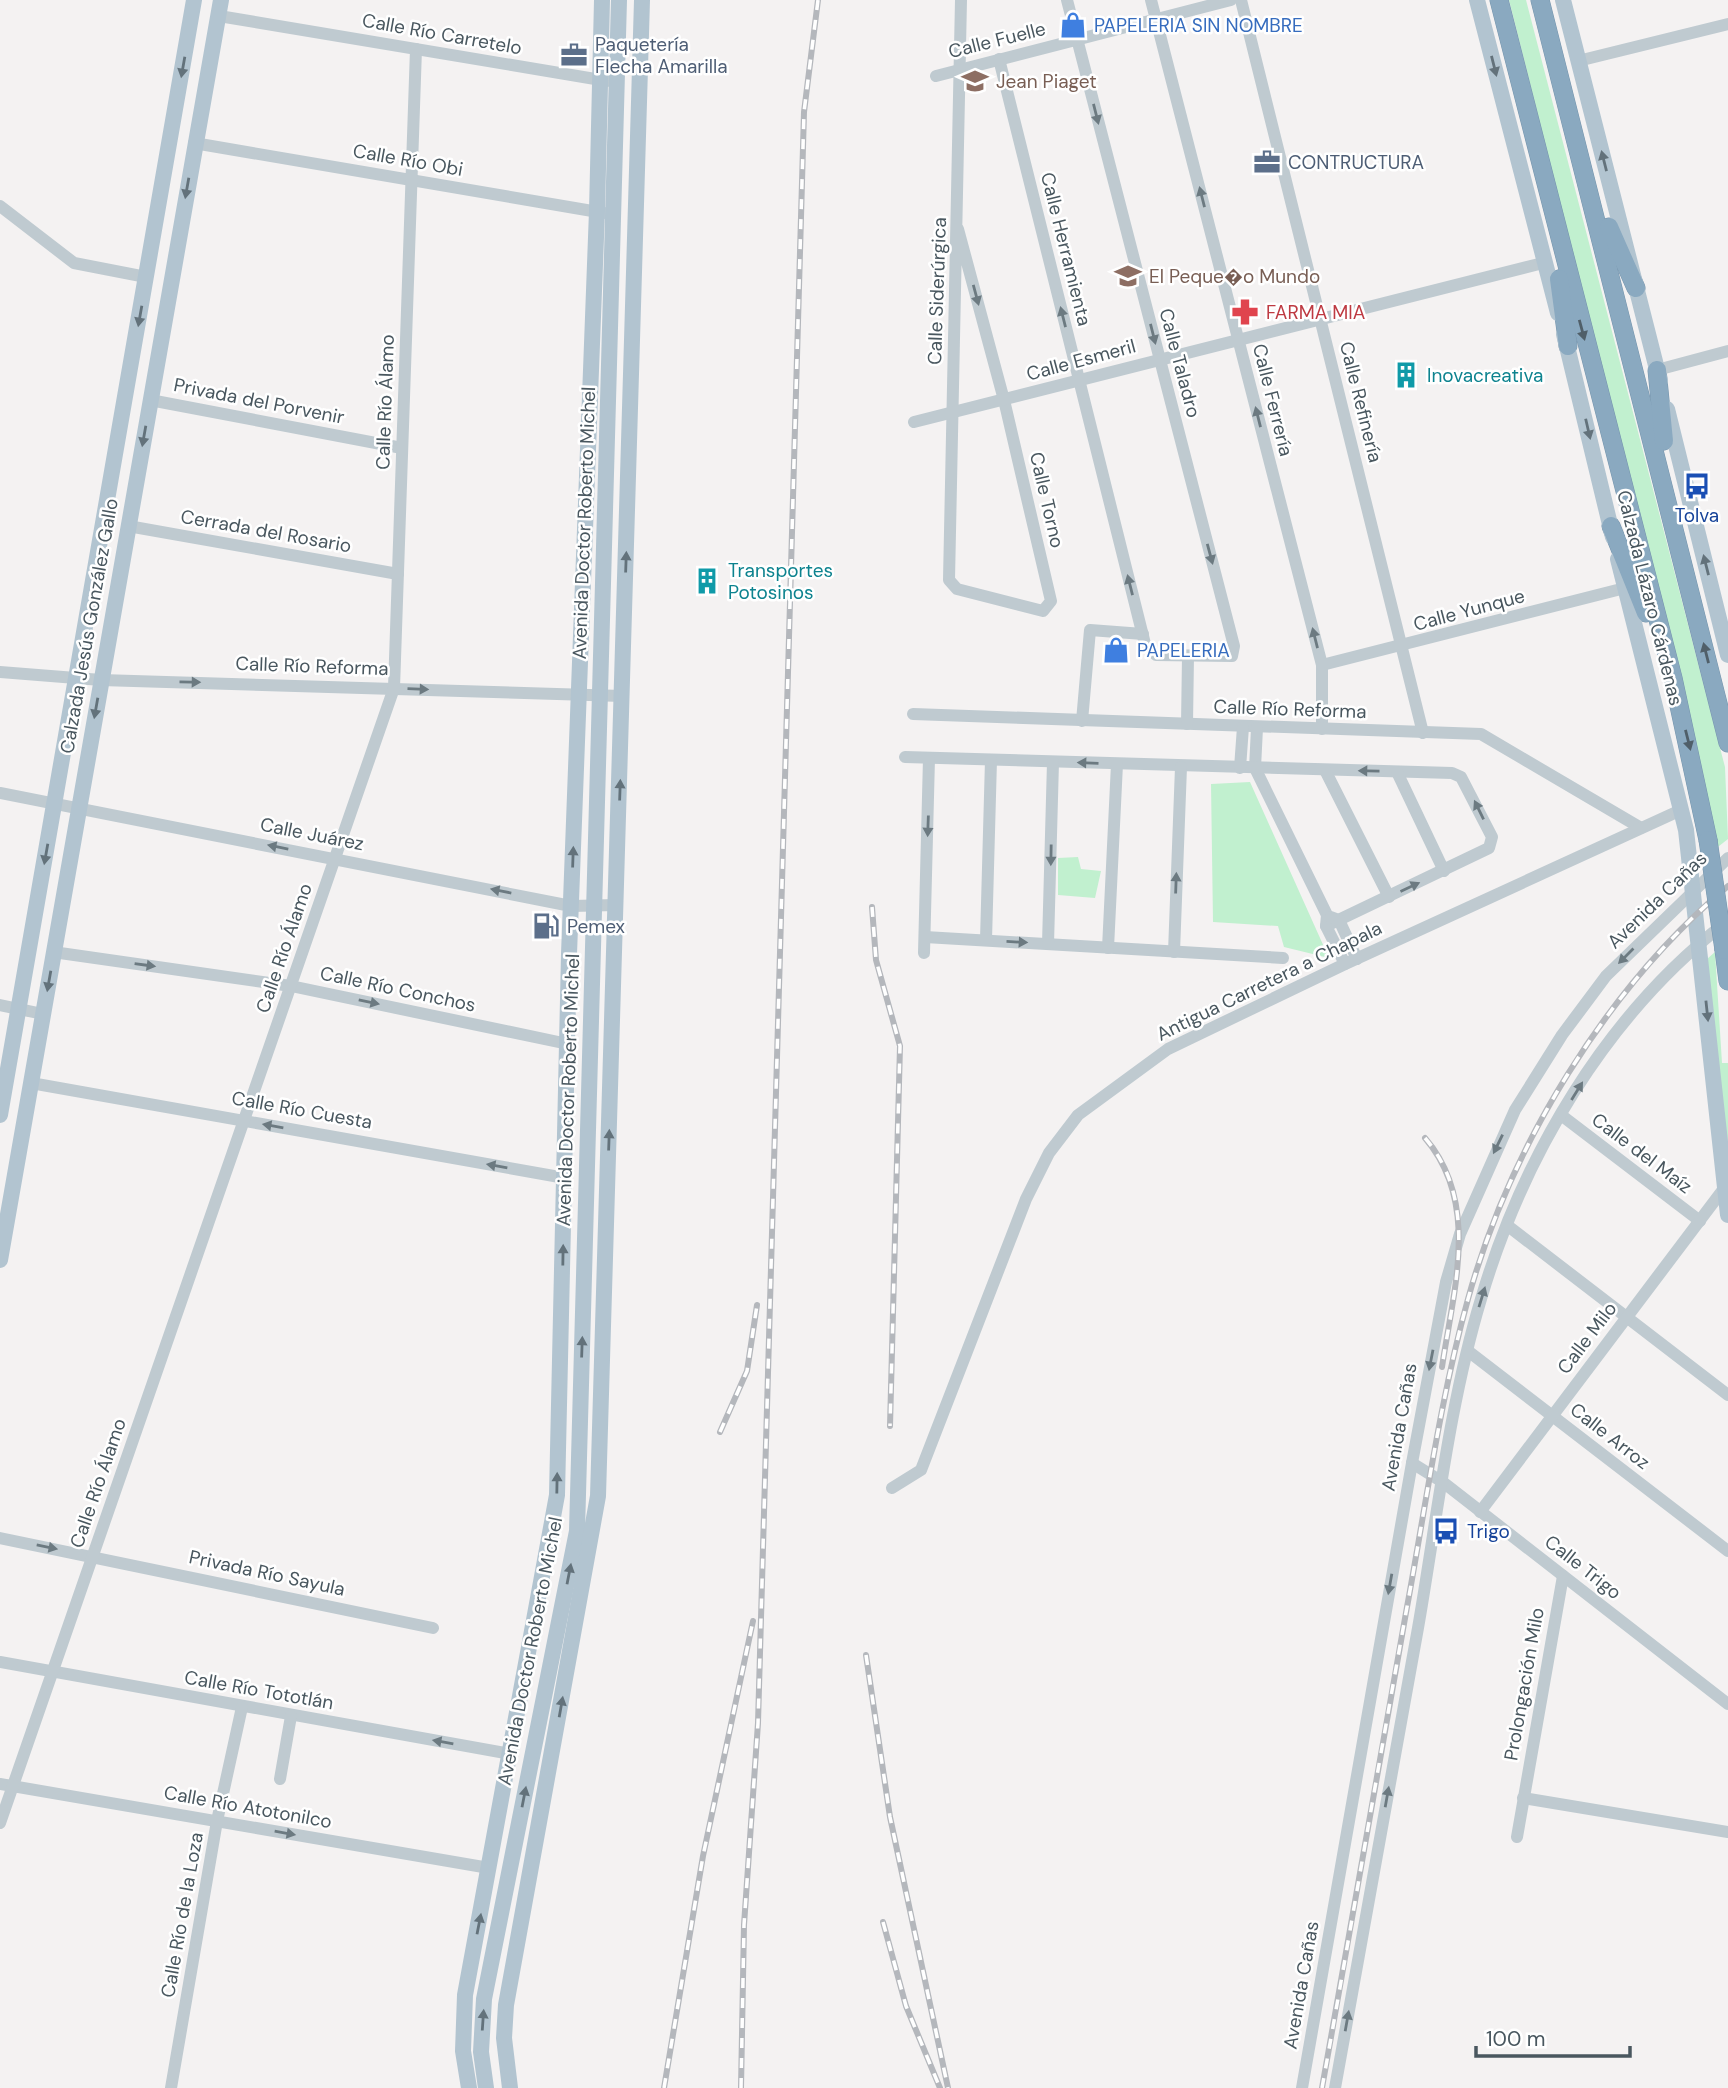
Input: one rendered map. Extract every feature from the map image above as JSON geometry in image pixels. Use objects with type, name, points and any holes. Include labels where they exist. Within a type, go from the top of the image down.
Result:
[{"type":"highway","points":[[1540,0],[1728,743]]},
{"type":"highway","name":"Calzada Lázaro Cárdenas","points":[[1500,1],[1516,74],[1673,678],[1708,840],[1728,981]]},
{"type":"highway","points":[[1549,37],[1614,245],[1636,288]]},
{"type":"highway","points":[[1516,74],[1516,105],[1560,286],[1568,346]]},
{"type":"highway","points":[[1657,369],[1659,415],[1687,576]]},
{"type":"highway","points":[[1611,526],[1673,678]]},
{"type":"main road","name":"Calzada Jesús González Gallo","points":[[0,1115],[194,0]]},
{"type":"main road","name":"Avenida Doctor Roberto Michel","points":[[469,2088],[463,2051],[465,1995],[557,1495],[571,906],[597,211],[602,0]]},
{"type":"main road","name":"Avenida Doctor Roberto Michel","points":[[486,2088],[481,2052],[484,1999],[577,1531],[619,0]]},
{"type":"main road","name":"Avenida Doctor Roberto Michel","points":[[510,2088],[504,2038],[506,2005],[598,1496],[642,0]]},
{"type":"main road","name":"Calzada Lázaro Cárdenas","points":[[1478,0],[1543,263],[1568,346],[1681,810],[1694,888],[1728,1215]]},
{"type":"main road","points":[[1563,0],[1728,655]]},
{"type":"main road","name":"Calzada Jesús González Gallo","points":[[0,1260],[194,143],[220,8]]},
{"type":"main road","points":[[174,116],[205,85]]},
{"type":"main road","points":[[569,1017],[590,1040]]},
{"type":"main road","points":[[587,1178],[608,1179]]},
{"type":"main road","points":[[530,1651],[552,1656]]},
{"type":"main road","points":[[519,1823],[538,1828]]},
{"type":"street","name":"Calle Siderúrgica","points":[[950,583],[961,0]]},
{"type":"street","name":"Calle Taladro","points":[[1068,0],[1235,653],[1228,658],[1188,656]]},
{"type":"street","name":"Calle Ferrería","points":[[1152,0],[1322,665],[1322,729]]},
{"type":"street","name":"Calle Fuelle","points":[[936,76],[1231,0]]},
{"type":"street","name":"Calle Refinería","points":[[1241,0],[1423,733]]},
{"type":"street","name":"Calle Río Carretelo","points":[[220,8],[416,50],[617,83]]},
{"type":"street","points":[[1578,61],[1728,24]]},
{"type":"street","name":"Calle Río Álamo","points":[[0,1824],[7,1785],[54,1671],[394,688],[416,50]]},
{"type":"street","name":"Calle Herramienta","points":[[999,59],[1143,634],[1149,650],[1156,655],[1188,656]]},
{"type":"street","name":"Calle Río Obi","points":[[194,143],[615,214]]},
{"type":"street","points":[[0,206],[74,263],[146,277]]},
{"type":"street","name":"Calle Torno","points":[[950,583],[957,589],[1039,611],[1047,608],[1051,601],[1004,400],[958,229]]},
{"type":"street","name":"Calle Esmeril","points":[[914,422],[1543,263]]},
{"type":"street","points":[[1657,369],[1728,351]]},
{"type":"street","name":"Privada del Porvenir","points":[[150,400],[402,448]]},
{"type":"street","name":"Cerrada del Rosario","points":[[128,526],[398,573]]},
{"type":"street","name":"Calle Yunque","points":[[1322,665],[1403,647],[1625,588]]},
{"type":"street","points":[[1082,721],[1090,630],[1143,634]]},
{"type":"street","points":[[1187,724],[1188,656]]},
{"type":"street","name":"Calle Río Reforma","points":[[0,672],[101,680],[622,696]]},
{"type":"street","name":"Calle Río Reforma","points":[[913,714],[1481,734],[1641,828]]},
{"type":"street","points":[[1240,768],[1243,727]]},
{"type":"street","points":[[1257,728],[1255,768],[1351,961]]},
{"type":"street","points":[[905,757],[1457,774],[1465,781],[1487,827],[1492,842],[1489,848],[1388,897],[1331,921]]},
{"type":"street","points":[[924,953],[929,758]]},
{"type":"street","points":[[986,940],[991,760]]},
{"type":"street","points":[[1048,944],[1053,762]]},
{"type":"street","points":[[1108,948],[1117,764]]},
{"type":"street","points":[[1174,952],[1181,766]]},
{"type":"street","points":[[1325,770],[1388,897]]},
{"type":"street","points":[[1397,772],[1444,871]]},
{"type":"street","name":"Calle Juárez","points":[[0,793],[571,906],[617,905]]},
{"type":"street","name":"Antigua Carretera a Chapala","points":[[892,1488],[921,1470],[1026,1199],[1062,1133],[1078,1115],[1168,1049],[1351,961],[1681,810]]},
{"type":"street","name":"Avenida Cañas","points":[[1302,2088],[1412,1464],[1446,1282],[1460,1234],[1496,1149],[1516,1110],[1562,1035],[1606,976],[1728,858]]},
{"type":"street","points":[[1335,2088],[1468,1351],[1481,1298],[1538,1156],[1595,1062],[1635,1008],[1700,943],[1728,921]]},
{"type":"street","points":[[925,937],[1283,958]]},
{"type":"street","name":"Calle Río Conchos","points":[[53,952],[291,986],[568,1044]]},
{"type":"street","points":[[0,1005],[43,1014]]},
{"type":"street","name":"Calle Río Cuesta","points":[[31,1083],[565,1178]]},
{"type":"street","name":"Calle del Maíz","points":[[1561,1115],[1700,1221]]},
{"type":"street","name":"Calle Milo","points":[[1480,1511],[1725,1187]]},
{"type":"street","points":[[1508,1226],[1728,1395]]},
{"type":"street","name":"Calle Arroz","points":[[1468,1351],[1728,1551]]},
{"type":"street","name":"Calle Trigo","points":[[1412,1464],[1444,1483],[1728,1704]]},
{"type":"street","name":"Privada Río Sayula","points":[[0,1538],[433,1628]]},
{"type":"street","name":"Prolongación Milo","points":[[1517,1837],[1563,1576]]},
{"type":"street","name":"Calle Río Tototlán","points":[[0,1662],[511,1754]]},
{"type":"street","name":"Calle Río de la Loza","points":[[171,2088],[217,1821],[242,1707]]},
{"type":"street","points":[[280,1779],[291,1716]]},
{"type":"street","name":"Calle Río Atotonilco","points":[[7,1785],[489,1868]]},
{"type":"street","points":[[1524,1798],[1728,1832]]},
{"type":"green space","points":[[1509,0],[1526,0],[1725,767],[1728,839],[1714,850],[1703,773]]},
{"type":"green space","points":[[1250,782],[1329,958],[1284,947],[1278,926],[1213,922],[1211,784]]},
{"type":"green space","points":[[1078,857],[1081,869],[1101,871],[1095,898],[1058,895],[1058,858]]},
{"type":"green space","points":[[1715,952],[1722,1063],[1728,1063],[1728,1158],[1707,959]]},
{"type":"railway","points":[[741,2088],[744,1925],[758,1723],[804,112],[818,0]]},
{"type":"railway","points":[[1322,2088],[1441,1414],[1458,1337],[1486,1242],[1509,1185],[1537,1128],[1603,1021],[1642,972],[1684,927],[1728,886]]},
{"type":"railway","points":[[872,907],[876,960],[900,1046],[890,1426]]},
{"type":"railway","points":[[1425,1138],[1442,1163],[1453,1191],[1458,1219],[1456,1279],[1442,1367]]},
{"type":"railway","points":[[720,1432],[747,1371],[757,1305]]},
{"type":"railway","points":[[664,2088],[703,1856],[753,1621]]},
{"type":"railway","points":[[866,1655],[890,1817],[948,2088]]},
{"type":"railway","points":[[883,1922],[906,2006],[940,2088]]},
{"type":"place","name":"PAPELERIA SIN NOMBRE","points":[[1073,25]]},
{"type":"place","name":"Paquetería Flecha Amarilla","points":[[574,55]]},
{"type":"place","name":"Jean Piaget","points":[[975,81]]},
{"type":"place","name":"CONTRUCTURA","points":[[1267,162]]},
{"type":"place","name":"El Peque�o Mundo","points":[[1128,276]]},
{"type":"place","name":"FARMA MIA","points":[[1245,312]]},
{"type":"place","name":"Inovacreativa","points":[[1406,375]]},
{"type":"place","name":"Tolva","points":[[1697,486]]},
{"type":"place","name":"Transportes Potosinos","points":[[707,581]]},
{"type":"place","name":"PAPELERIA","points":[[1116,650]]},
{"type":"place","name":"Pemex","points":[[546,926]]},
{"type":"place","name":"Trigo","points":[[1446,1531]]}]
